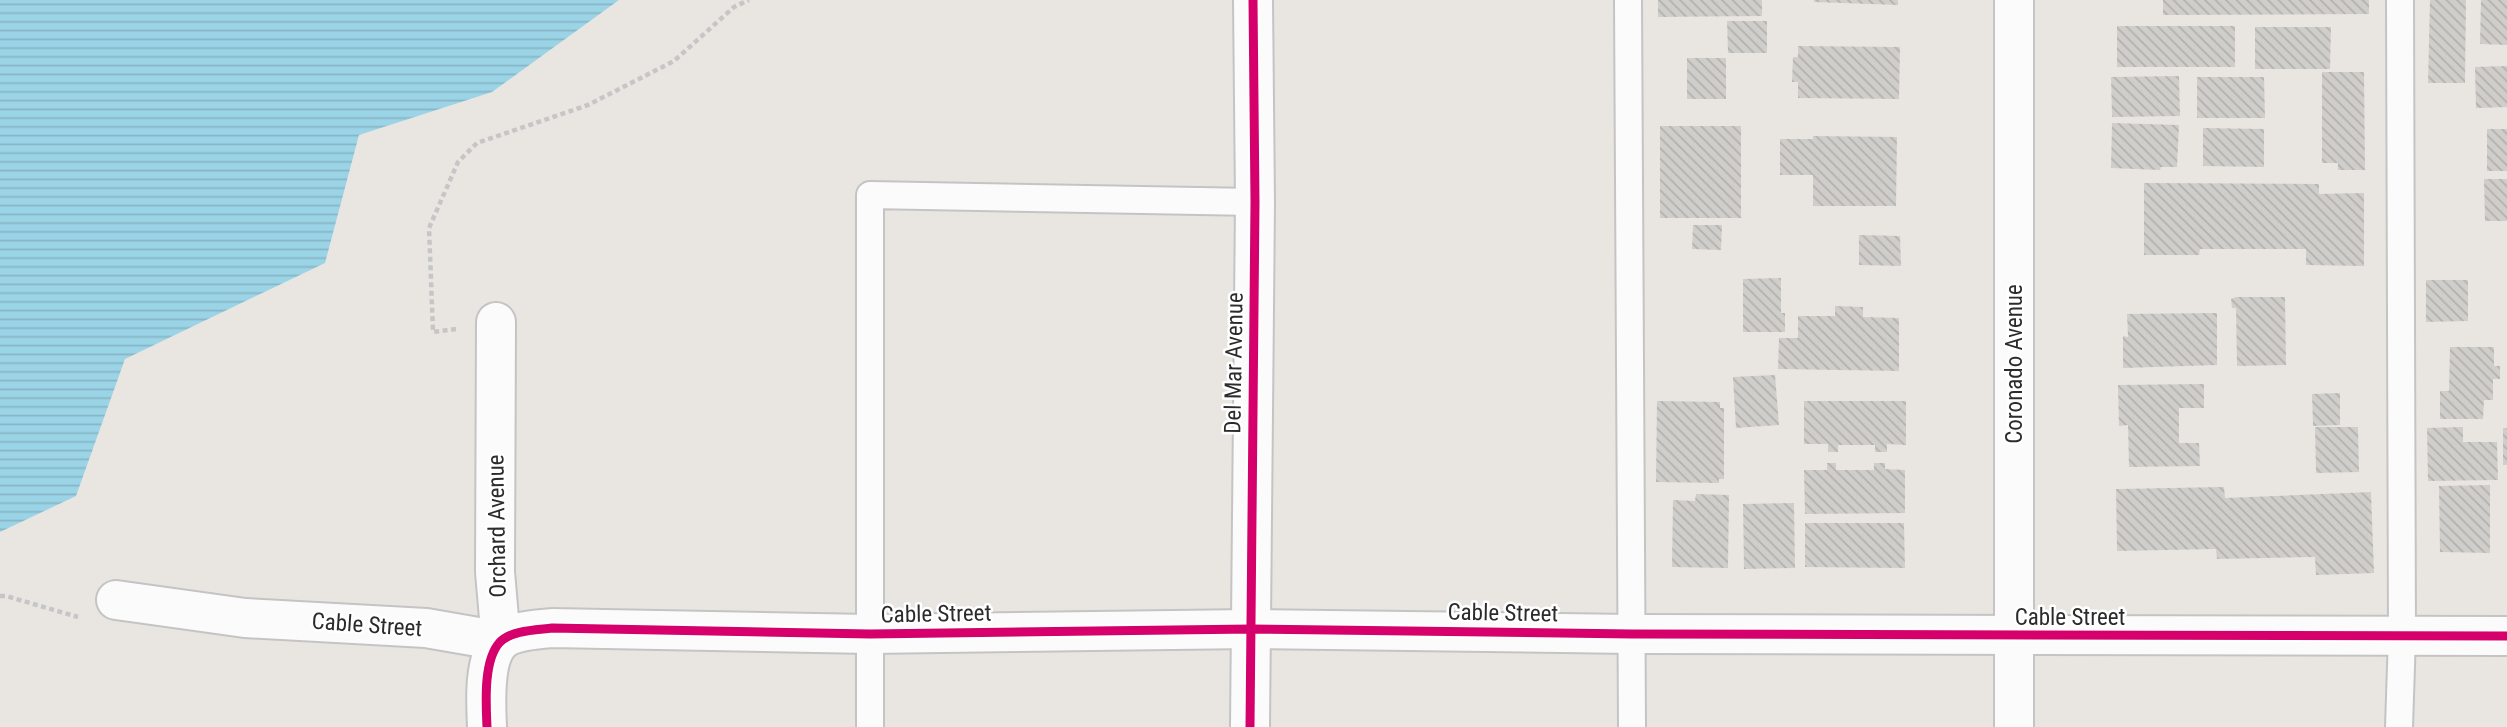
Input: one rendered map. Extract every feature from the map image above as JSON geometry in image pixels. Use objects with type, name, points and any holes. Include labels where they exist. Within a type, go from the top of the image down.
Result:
[{"type":"street","name":"Del Mar Avenue","points":[[1250,727],[1255,202],[1253,0]]},
{"type":"street","name":"Coronado Avenue","points":[[2014,0],[2014,727]]},
{"type":"street","name":"Orchard Avenue","points":[[486,727],[486,687],[492,656],[501,641],[495,572],[496,322]]},
{"type":"street","name":"Cable Street","points":[[116,600],[245,618],[426,628],[501,641],[520,632],[552,628],[870,634],[1251,629],[1632,634],[2507,636]]},
{"type":"lane","points":[[1628,0],[1632,727]]},
{"type":"lane","points":[[2399,727],[2402,636],[2400,0]]},
{"type":"lane","points":[[870,727],[870,195],[1255,202]]},
{"type":"path","points":[[431,315],[429,228],[458,162],[477,143],[588,105],[624,88],[674,61],[734,7],[749,0]]},
{"type":"path","points":[[0,596],[92,621],[116,600]]},
{"type":"water","points":[[0,0],[619,0],[492,92],[359,135],[325,263],[125,359],[76,496],[0,532]]},
{"type":"building","points":[[1658,0],[1762,0],[1762,16],[1658,17]]},
{"type":"building","points":[[1898,0],[1898,5],[1814,2]]},
{"type":"building","points":[[2163,0],[2369,0],[2369,14],[2163,15]]},
{"type":"building","points":[[2430,0],[2466,0],[2465,83],[2428,83]]},
{"type":"building","points":[[2481,0],[2507,0],[2507,45],[2480,44]]},
{"type":"building","points":[[1727,21],[1767,21],[1767,53],[1728,53]]},
{"type":"building","points":[[2117,26],[2235,26],[2235,67],[2117,67]]},
{"type":"building","points":[[2255,27],[2331,27],[2330,69],[2255,69]]},
{"type":"building","points":[[1798,46],[1900,47],[1899,99],[1798,98],[1798,82],[1792,82],[1793,57],[1798,57]]},
{"type":"building","points":[[1687,58],[1726,58],[1726,99],[1687,99]]},
{"type":"building","points":[[2507,66],[2507,107],[2476,108],[2475,67]]},
{"type":"building","points":[[2322,72],[2364,72],[2365,170],[2338,170],[2338,163],[2322,163]]},
{"type":"building","points":[[2179,76],[2180,116],[2112,117],[2111,77]]},
{"type":"building","points":[[2197,77],[2264,77],[2265,118],[2197,118]]},
{"type":"building","points":[[2112,123],[2179,125],[2177,167],[2161,167],[2160,170],[2111,168]]},
{"type":"building","points":[[1660,126],[1741,126],[1741,218],[1660,218]]},
{"type":"building","points":[[2203,128],[2264,129],[2264,167],[2203,166]]},
{"type":"building","points":[[2487,129],[2507,129],[2507,171],[2487,171]]},
{"type":"building","points":[[1813,136],[1897,137],[1896,206],[1813,206],[1813,175],[1780,175],[1780,139],[1813,139]]},
{"type":"building","points":[[2484,179],[2507,179],[2507,221],[2485,221]]},
{"type":"building","points":[[2144,183],[2319,184],[2319,194],[2364,193],[2364,266],[2306,265],[2306,249],[2200,249],[2199,255],[2144,255]]},
{"type":"building","points":[[1693,225],[1722,225],[1721,250],[1692,249]]},
{"type":"building","points":[[1859,235],[1900,236],[1901,266],[1859,265]]},
{"type":"building","points":[[1781,278],[1781,313],[1785,313],[1785,332],[1743,332],[1743,279]]},
{"type":"building","points":[[2426,280],[2468,280],[2468,321],[2426,322]]},
{"type":"building","points":[[2285,297],[2286,365],[2237,366],[2236,308],[2232,308],[2231,299]]},
{"type":"building","points":[[1835,306],[1863,307],[1863,317],[1899,318],[1899,371],[1778,369],[1779,338],[1798,338],[1798,316],[1835,316]]},
{"type":"building","points":[[2217,313],[2217,365],[2123,368],[2123,336],[2128,337],[2127,314]]},
{"type":"building","points":[[2450,347],[2494,347],[2494,366],[2500,366],[2500,379],[2493,379],[2493,400],[2484,400],[2483,419],[2440,419],[2440,391],[2449,391]]},
{"type":"building","points":[[1775,375],[1779,425],[1736,428],[1733,377]]},
{"type":"building","points":[[2204,384],[2204,408],[2179,408],[2179,443],[2199,443],[2200,466],[2129,467],[2128,425],[2119,426],[2118,385]]},
{"type":"building","points":[[2340,393],[2340,425],[2313,426],[2312,394]]},
{"type":"building","points":[[1657,401],[1720,402],[1720,408],[1724,408],[1724,479],[1719,479],[1719,483],[1656,482]]},
{"type":"building","points":[[1804,401],[1906,401],[1906,445],[1887,444],[1887,452],[1875,452],[1875,445],[1838,445],[1838,452],[1828,452],[1828,444],[1804,444]]},
{"type":"building","points":[[2315,427],[2358,427],[2359,472],[2316,473]]},
{"type":"building","points":[[2463,427],[2463,442],[2497,442],[2498,480],[2428,481],[2427,428]]},
{"type":"building","points":[[2503,428],[2507,428],[2507,465],[2503,465]]},
{"type":"building","points":[[1827,463],[1836,463],[1836,470],[1874,470],[1874,463],[1885,463],[1885,469],[1905,470],[1905,513],[1805,514],[1804,470],[1827,470]]},
{"type":"building","points":[[2490,485],[2490,553],[2440,552],[2439,486]]},
{"type":"building","points":[[2224,487],[2225,498],[2371,492],[2374,573],[2316,575],[2315,557],[2217,559],[2216,549],[2117,551],[2116,489]]},
{"type":"building","points":[[1696,494],[1729,495],[1728,568],[1672,567],[1673,500],[1695,501]]},
{"type":"building","points":[[1794,503],[1795,568],[1744,569],[1743,504]]},
{"type":"building","points":[[1805,523],[1904,523],[1905,568],[1805,567]]},
{"type":"cycle path","points":[[1250,727],[1255,202],[1253,0]]},
{"type":"cycle path","points":[[487,727],[488,671],[500,642],[524,631],[552,628],[870,634],[1251,629],[1632,634],[2507,636]]}]
